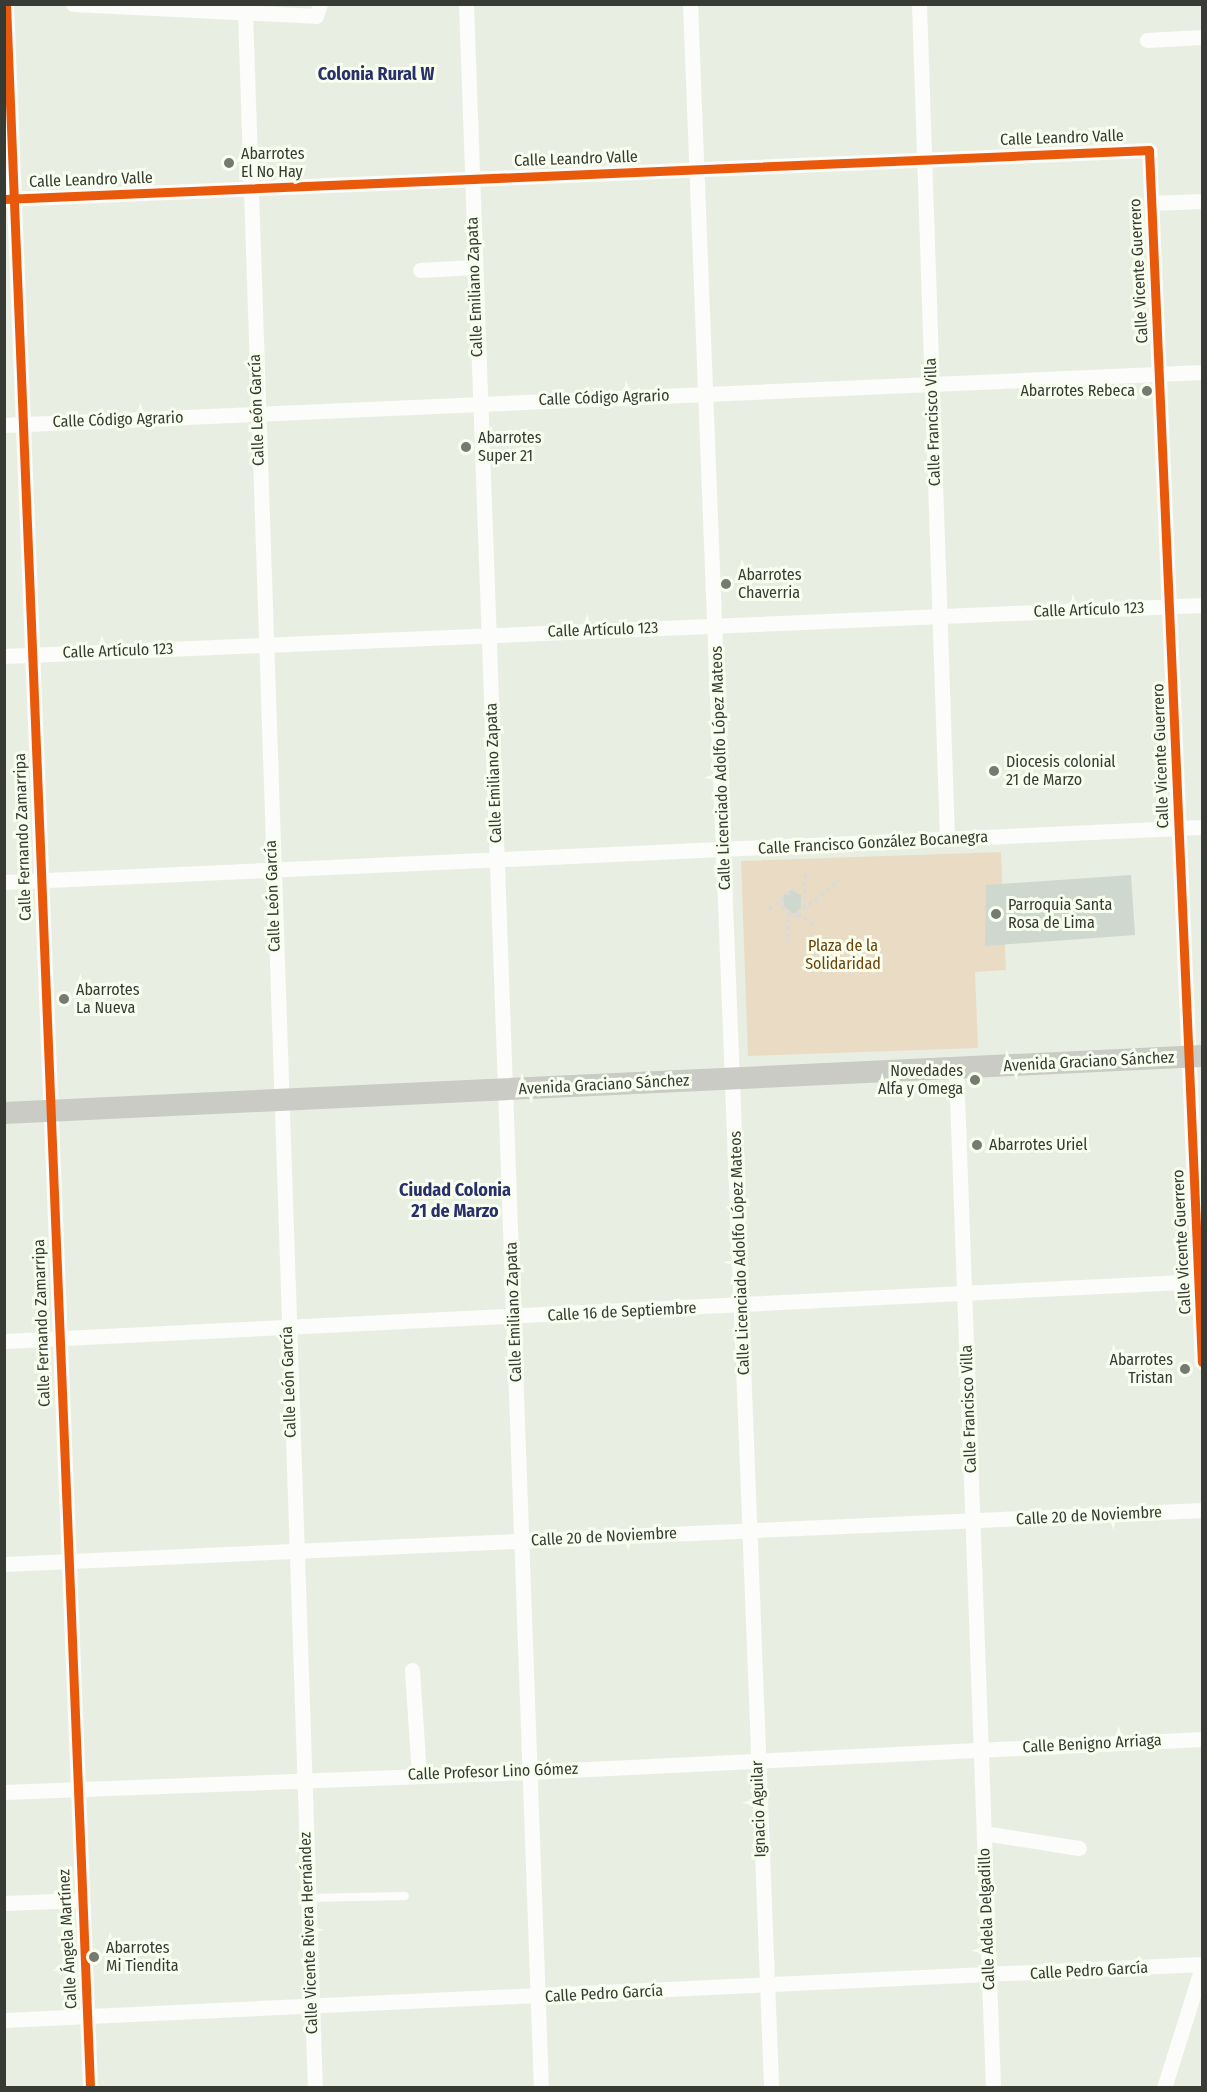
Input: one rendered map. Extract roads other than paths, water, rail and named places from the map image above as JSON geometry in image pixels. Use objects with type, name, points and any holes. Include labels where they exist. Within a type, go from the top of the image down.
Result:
[{"type":"street","name":"Calle Fernando Zamarripa","points":[[6,4],[9,199],[22,424],[76,1789]]},
{"type":"street","points":[[73,4],[316,16],[320,4]]},
{"type":"street","name":"Calle Emiliano Zapata","points":[[466,4],[541,2088]]},
{"type":"street","name":"Calle Licenciado Adolfo López Mateos","points":[[690,4],[717,626],[751,1531]]},
{"type":"street","name":"Calle Francisco Villa","points":[[918,4],[947,840]]},
{"type":"street","name":"Calle León García","points":[[245,13],[302,1779]]},
{"type":"street","points":[[1147,40],[1203,37]]},
{"type":"street","name":"Calle Leandro Valle","points":[[9,199],[1149,150]]},
{"type":"street","name":"Calle Vicente Guerrero","points":[[1149,150],[1171,606],[1179,828],[1195,1056],[1203,1362]]},
{"type":"street","points":[[1151,203],[1203,201]]},
{"type":"street","points":[[420,270],[475,267]]},
{"type":"street","name":"Calle Código Agrario","points":[[4,424],[1203,372]]},
{"type":"street","name":"Calle Artículo 123","points":[[4,656],[1203,605]]},
{"type":"street","name":"Calle Francisco González Bocanegra","points":[[4,882],[1203,827]]},
{"type":"street","name":"Avenida Graciano Sánchez","points":[[4,1113],[49,1113],[1195,1056]]},
{"type":"street","name":"Calle Francisco Villa","points":[[956,1068],[982,1750]]},
{"type":"street","name":"Calle 16 de Septiembre","points":[[4,1341],[742,1306],[1201,1281]]},
{"type":"street","name":"Calle 20 de Noviembre","points":[[4,1564],[1203,1510]]},
{"type":"street","name":"Ignacio Aguilar","points":[[751,1531],[757,1759],[771,2088]]},
{"type":"street","points":[[412,1670],[418,1775]]},
{"type":"street","name":"Calle Benigno Arriaga","points":[[982,1750],[1203,1739]]},
{"type":"street","name":"Calle Profesor Lino Gómez","points":[[4,1792],[528,1772],[757,1759],[982,1750]]},
{"type":"street","name":"Calle Adela Delgadillo","points":[[982,1750],[993,2088]]},
{"type":"street","name":"Calle Vicente Rivera Hernández","points":[[302,1779],[315,2088]]},
{"type":"street","name":"Calle Ángela Martínez","points":[[76,1789],[90,2088]]},
{"type":"street","points":[[984,1833],[1079,1848]]},
{"type":"street","points":[[4,1903],[81,1900]]},
{"type":"street","points":[[1164,2088],[1203,1966]]},
{"type":"street","name":"Calle Pedro García","points":[[4,2020],[87,2014],[536,1997],[1203,1966]]},
{"type":"lane","points":[[307,1898],[405,1896]]},
{"type":"place","name":"Abarrotes El No Hay","points":[[229,163]]},
{"type":"place","name":"Abarrotes Rebeca","points":[[1147,391]]},
{"type":"place","name":"Abarrotes Super 21","points":[[466,447]]},
{"type":"place","name":"Abarrotes Chaverria","points":[[726,584]]},
{"type":"place","name":"Diocesis colonial 21 de Marzo","points":[[994,771]]},
{"type":"place","name":"Parroquia Santa Rosa de Lima","points":[[996,914]]},
{"type":"place","name":"Abarrotes La Nueva","points":[[64,999]]},
{"type":"place","name":"Novedades Alfa y Omega","points":[[975,1080]]},
{"type":"place","name":"Abarrotes Uriel","points":[[977,1145]]},
{"type":"place","name":"Abarrotes Tristan","points":[[1185,1369]]},
{"type":"place","name":"Abarrotes Mi Tiendita","points":[[94,1957]]},
{"type":"district","name":"Colonia Rural W","points":[[376,74]]},
{"type":"district","name":"Ciudad Colonia 21 de Marzo","points":[[455,1201]]},
{"type":"park label","name":"Plaza de la Solidaridad","points":[[843,955]]}]
